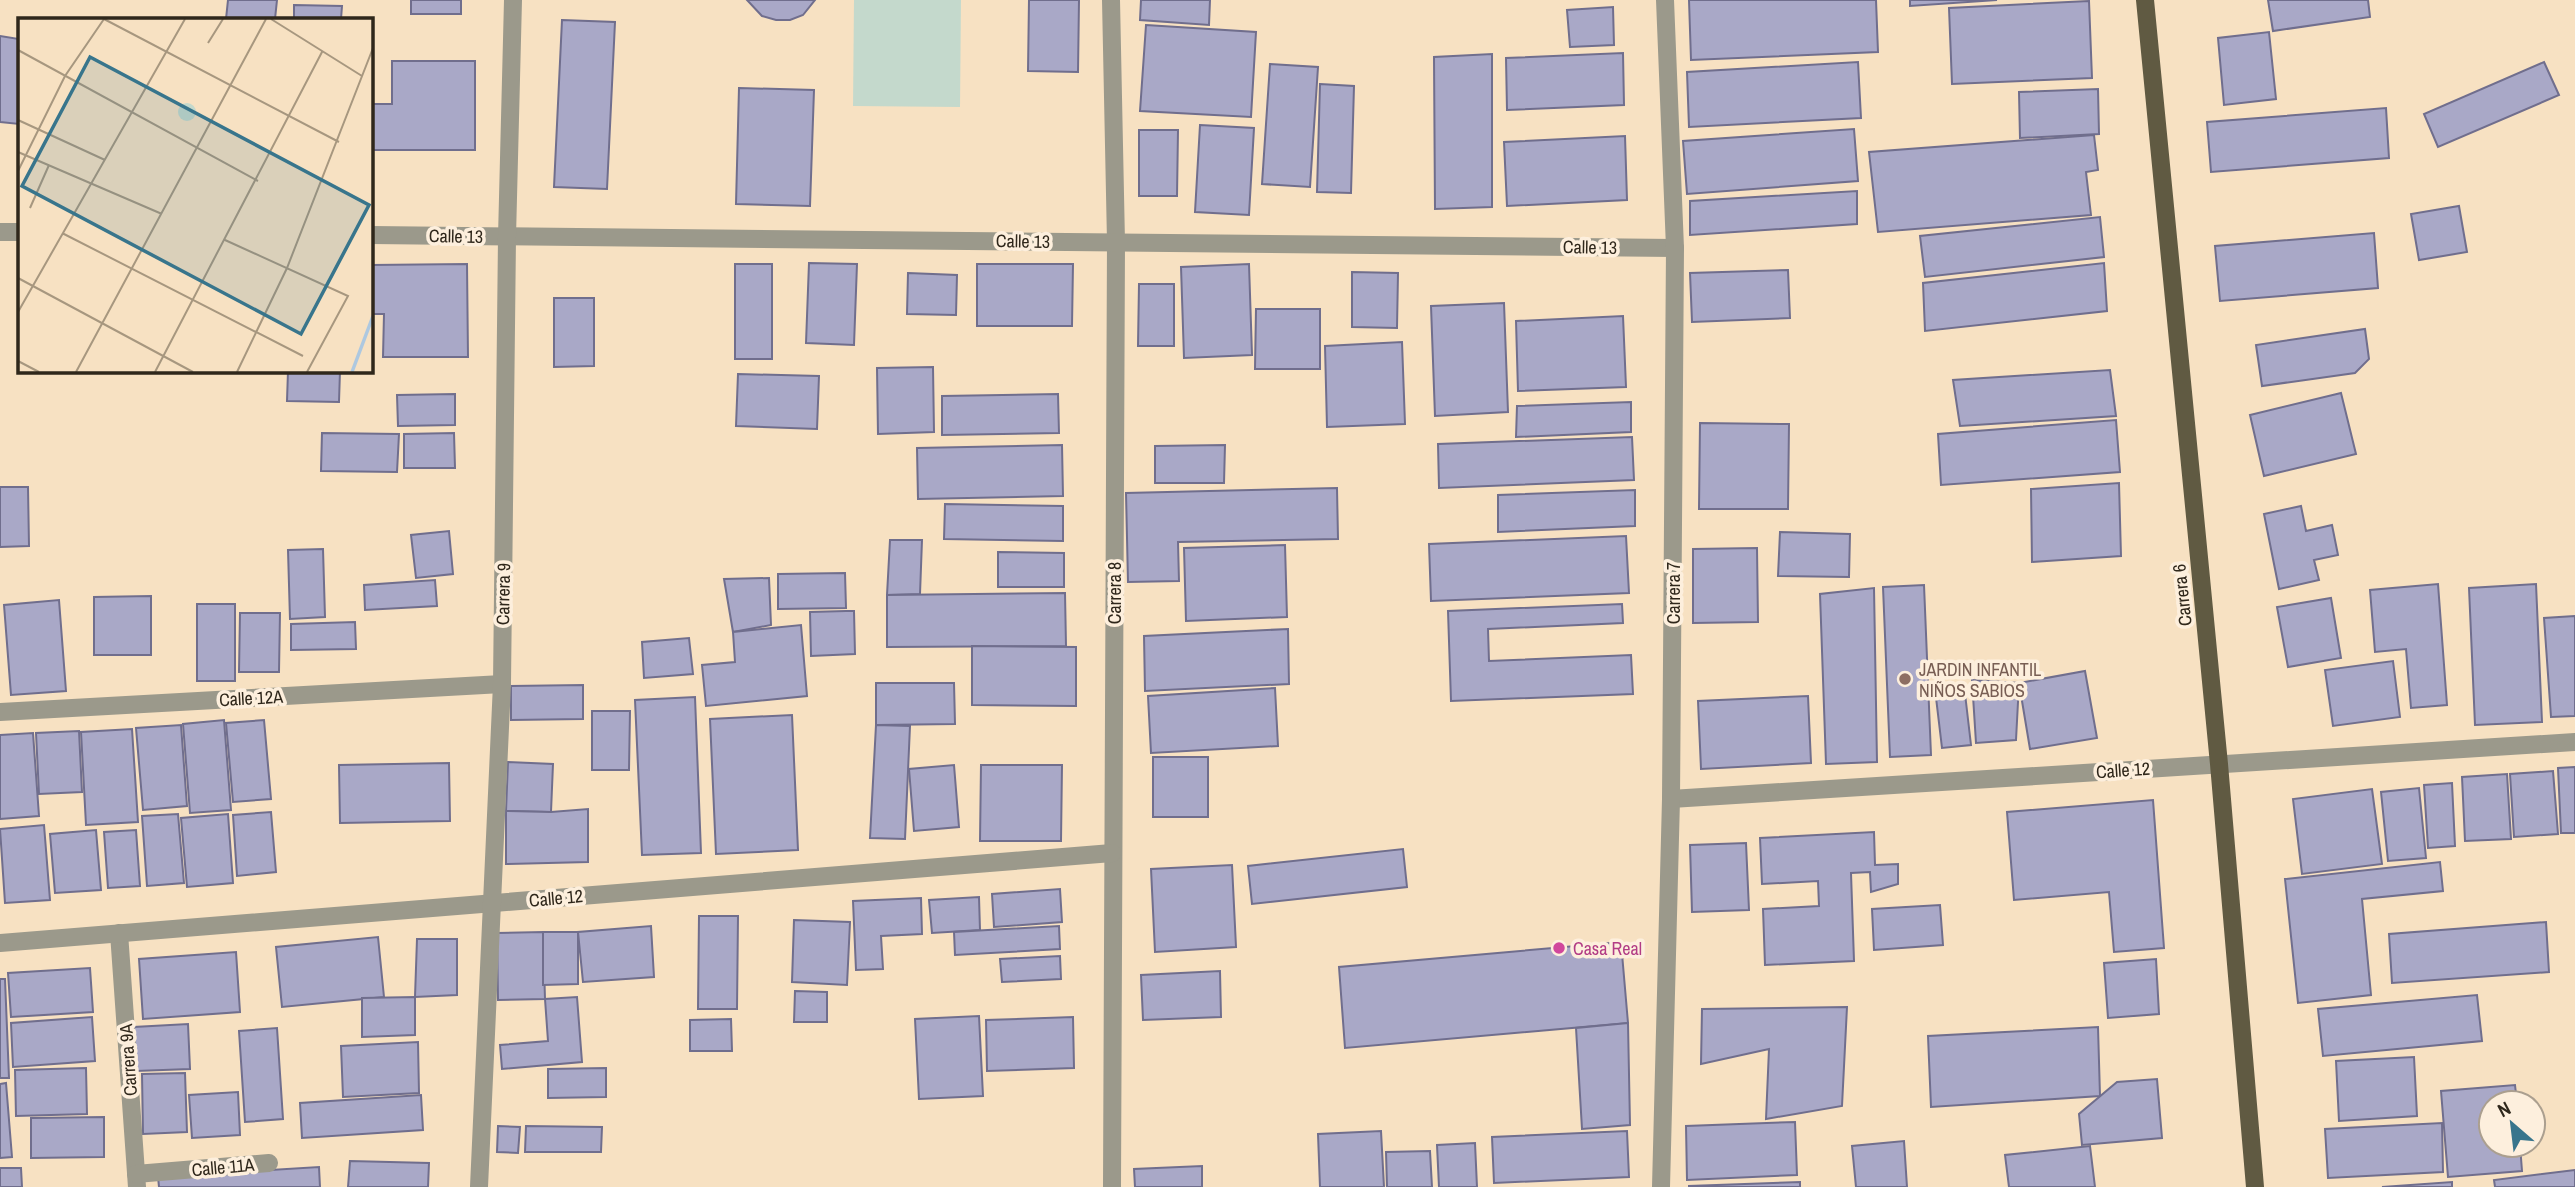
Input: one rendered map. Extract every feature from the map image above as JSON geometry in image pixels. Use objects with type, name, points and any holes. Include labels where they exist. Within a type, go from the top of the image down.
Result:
[{"type":"main road","name":"Carrera 6","points":[[2145,0],[2219,764],[2255,1187]]},
{"type":"street","name":"Carrera 9","points":[[478,1187],[502,684],[507,237],[513,0]]},
{"type":"street","name":"Carrera 8","points":[[1111,0],[1116,242],[1112,1187]]},
{"type":"street","name":"Carrera 7","points":[[1661,1187],[1671,799],[1675,248],[1665,0]]},
{"type":"street","points":[[0,232],[18,232]]},
{"type":"street","name":"Calle 13","points":[[373,235],[1675,248]]},
{"type":"street","name":"Calle 12A","points":[[0,712],[502,684]]},
{"type":"street","name":"Calle 12","points":[[1671,799],[2575,742]]},
{"type":"street","name":"Calle 12","points":[[0,943],[1112,853]]},
{"type":"street","name":"Carrera 9A","points":[[119,933],[136,1180]]},
{"type":"street","name":"Calle 11A","points":[[136,1180],[269,1163]]},
{"type":"green space","points":[[854,0],[961,0],[960,107],[853,106]]},
{"type":"building","points":[[228,0],[277,0],[275,18],[226,18]]},
{"type":"building","points":[[411,0],[461,0],[461,14],[411,14]]},
{"type":"building","points":[[747,0],[815,0],[803,15],[790,20],[776,20],[762,16]]},
{"type":"building","points":[[1029,0],[1079,0],[1078,72],[1028,71]]},
{"type":"building","points":[[1141,0],[1210,0],[1209,25],[1140,20]]},
{"type":"building","points":[[1689,0],[1876,0],[1878,52],[1691,60]]},
{"type":"building","points":[[1910,0],[1997,0],[1910,6]]},
{"type":"building","points":[[2268,0],[2368,0],[2370,17],[2273,31]]},
{"type":"building","points":[[2089,1],[2092,78],[1952,84],[1949,8]]},
{"type":"building","points":[[294,5],[342,6],[341,18],[294,18]]},
{"type":"building","points":[[1613,7],[1614,45],[1570,47],[1567,10]]},
{"type":"building","points":[[562,20],[615,22],[607,189],[554,187]]},
{"type":"building","points":[[1146,25],[1256,32],[1251,117],[1140,111]]},
{"type":"building","points":[[2269,32],[2276,99],[2224,105],[2218,38]]},
{"type":"building","points":[[0,36],[18,39],[18,124],[0,122]]},
{"type":"building","points":[[1623,53],[1624,105],[1507,110],[1506,58]]},
{"type":"building","points":[[1492,54],[1492,207],[1435,209],[1434,57]]},
{"type":"building","points":[[392,61],[475,61],[475,150],[373,150],[373,104],[392,104]]},
{"type":"building","points":[[1858,62],[1861,118],[1689,127],[1687,72]]},
{"type":"building","points":[[2544,62],[2559,95],[2438,147],[2424,114]]},
{"type":"building","points":[[1270,64],[1318,67],[1310,187],[1262,184]]},
{"type":"building","points":[[1320,84],[1354,86],[1351,193],[1317,192]]},
{"type":"building","points":[[739,88],[814,90],[810,206],[736,204]]},
{"type":"building","points":[[2098,89],[2099,134],[2020,138],[2019,92]]},
{"type":"building","points":[[2386,108],[2389,158],[2211,172],[2207,122]]},
{"type":"building","points":[[1200,125],[1254,128],[1249,215],[1195,212]]},
{"type":"building","points":[[1854,129],[1858,181],[1687,194],[1683,141]]},
{"type":"building","points":[[1139,130],[1178,130],[1177,196],[1139,196]]},
{"type":"building","points":[[2094,135],[2098,170],[2086,172],[2091,215],[1878,232],[1869,152]]},
{"type":"building","points":[[1625,136],[1627,200],[1507,206],[1504,142]]},
{"type":"building","points":[[1857,191],[1857,224],[1690,235],[1690,201]]},
{"type":"building","points":[[2459,206],[2467,252],[2419,260],[2411,214]]},
{"type":"building","points":[[2100,217],[2104,257],[1925,277],[1920,236]]},
{"type":"building","points":[[2374,233],[2378,288],[2220,301],[2215,246]]},
{"type":"building","points":[[809,263],[857,264],[854,345],[806,343]]},
{"type":"building","points":[[2104,263],[2107,311],[1925,331],[1923,283]]},
{"type":"building","points":[[467,264],[468,357],[383,357],[384,314],[373,314],[373,265]]},
{"type":"building","points":[[735,264],[772,264],[772,359],[735,359]]},
{"type":"building","points":[[977,264],[1073,264],[1072,326],[977,326]]},
{"type":"building","points":[[1249,264],[1252,355],[1184,358],[1181,267]]},
{"type":"building","points":[[1788,270],[1790,318],[1692,322],[1690,273]]},
{"type":"building","points":[[1352,272],[1398,273],[1397,328],[1352,327]]},
{"type":"building","points":[[908,273],[957,275],[956,315],[907,314]]},
{"type":"building","points":[[1139,284],[1174,284],[1174,346],[1138,346]]},
{"type":"building","points":[[554,298],[594,298],[594,366],[554,367]]},
{"type":"building","points":[[1504,303],[1508,412],[1435,416],[1431,306]]},
{"type":"building","points":[[1256,309],[1320,309],[1320,369],[1255,369]]},
{"type":"building","points":[[1623,316],[1626,387],[1518,391],[1516,321]]},
{"type":"building","points":[[2365,329],[2369,359],[2355,373],[2262,386],[2256,345]]},
{"type":"building","points":[[1402,342],[1405,424],[1327,427],[1325,346]]},
{"type":"building","points":[[933,367],[934,432],[878,434],[877,368]]},
{"type":"building","points":[[2110,370],[2116,416],[1960,426],[1953,380]]},
{"type":"building","points":[[288,373],[340,373],[339,402],[287,401]]},
{"type":"building","points":[[738,374],[819,376],[817,429],[736,426]]},
{"type":"building","points":[[2341,393],[2356,454],[2264,476],[2250,415]]},
{"type":"building","points":[[455,394],[455,425],[398,426],[397,395]]},
{"type":"building","points":[[1058,394],[1059,433],[942,435],[942,396]]},
{"type":"building","points":[[1631,402],[1631,432],[1516,437],[1517,406]]},
{"type":"building","points":[[2116,420],[2120,472],[1941,485],[1938,434]]},
{"type":"building","points":[[1700,423],[1789,424],[1788,509],[1699,509]]},
{"type":"building","points":[[322,433],[399,434],[397,472],[321,471]]},
{"type":"building","points":[[454,433],[455,468],[404,468],[404,434]]},
{"type":"building","points":[[1632,437],[1634,480],[1439,488],[1438,444]]},
{"type":"building","points":[[1062,445],[1063,496],[918,499],[917,448]]},
{"type":"building","points":[[1225,445],[1224,483],[1155,483],[1155,446]]},
{"type":"building","points":[[2119,483],[2121,556],[2032,562],[2031,489]]},
{"type":"building","points":[[0,487],[28,487],[29,546],[0,547]]},
{"type":"building","points":[[1337,488],[1338,539],[1178,542],[1179,581],[1128,582],[1126,493]]},
{"type":"building","points":[[1635,490],[1635,526],[1498,532],[1498,495]]},
{"type":"building","points":[[945,504],[1063,506],[1063,541],[944,539]]},
{"type":"building","points":[[2301,506],[2306,531],[2332,525],[2338,555],[2314,560],[2319,580],[2279,589],[2264,514]]},
{"type":"building","points":[[449,531],[453,574],[416,578],[411,535]]},
{"type":"building","points":[[1780,532],[1850,534],[1849,577],[1778,576]]},
{"type":"building","points":[[1626,536],[1629,593],[1431,601],[1429,544]]},
{"type":"building","points":[[890,540],[922,540],[920,594],[887,595]]},
{"type":"building","points":[[1285,545],[1287,617],[1186,621],[1184,548]]},
{"type":"building","points":[[1757,548],[1758,622],[1693,623],[1693,549]]},
{"type":"building","points":[[323,549],[325,617],[290,619],[288,550]]},
{"type":"building","points":[[998,552],[1064,553],[1064,587],[998,587]]},
{"type":"building","points":[[845,573],[846,608],[778,609],[778,574]]},
{"type":"building","points":[[769,578],[771,625],[733,632],[724,579]]},
{"type":"building","points":[[435,580],[437,606],[365,610],[364,585]]},
{"type":"building","points":[[2438,584],[2447,705],[2411,708],[2406,649],[2375,652],[2370,590]]},
{"type":"building","points":[[2536,584],[2542,722],[2475,725],[2469,588]]},
{"type":"building","points":[[1924,585],[1931,755],[1890,757],[1883,587]]},
{"type":"building","points":[[1874,588],[1877,762],[1826,764],[1820,594]]},
{"type":"building","points":[[1065,593],[1066,646],[887,647],[887,595]]},
{"type":"building","points":[[151,596],[151,655],[94,655],[94,597]]},
{"type":"building","points":[[2331,598],[2341,658],[2288,667],[2277,607]]},
{"type":"building","points":[[59,600],[66,691],[11,695],[4,605]]},
{"type":"building","points":[[197,604],[235,604],[235,681],[197,681]]},
{"type":"building","points":[[1622,604],[1623,623],[1488,629],[1489,661],[1631,655],[1633,694],[1451,701],[1448,611]]},
{"type":"building","points":[[854,611],[855,654],[811,656],[810,612]]},
{"type":"building","points":[[240,613],[280,613],[279,672],[239,672]]},
{"type":"building","points":[[2575,616],[2575,716],[2551,717],[2544,618]]},
{"type":"building","points":[[355,622],[356,649],[291,650],[291,624]]},
{"type":"building","points":[[801,625],[807,696],[706,706],[702,665],[735,662],[733,632]]},
{"type":"building","points":[[1288,629],[1289,684],[1145,691],[1144,636]]},
{"type":"building","points":[[689,638],[693,674],[644,678],[642,642]]},
{"type":"building","points":[[972,646],[1076,647],[1076,706],[972,705]]},
{"type":"building","points":[[2393,661],[2400,717],[2333,726],[2325,670]]},
{"type":"building","points":[[2085,671],[2097,738],[2030,749],[2019,683]]},
{"type":"building","points":[[1972,680],[2019,683],[2016,740],[1976,743]]},
{"type":"building","points":[[876,683],[954,683],[955,724],[876,725]]},
{"type":"building","points":[[583,685],[583,719],[511,720],[511,686]]},
{"type":"building","points":[[1964,685],[1971,745],[1942,748],[1935,689]]},
{"type":"building","points":[[1275,688],[1278,746],[1151,753],[1148,696]]},
{"type":"building","points":[[1808,696],[1811,763],[1701,769],[1698,701]]},
{"type":"building","points":[[695,697],[701,853],[642,855],[635,700]]},
{"type":"building","points":[[592,711],[630,711],[629,770],[592,770]]},
{"type":"building","points":[[792,715],[798,850],[716,854],[710,719]]},
{"type":"building","points":[[224,720],[231,810],[190,813],[183,724]]},
{"type":"building","points":[[264,720],[271,799],[233,802],[226,723]]},
{"type":"building","points":[[181,725],[187,806],[143,810],[136,728]]},
{"type":"building","points":[[876,725],[910,726],[905,839],[870,838]]},
{"type":"building","points":[[132,729],[138,822],[86,825],[81,732]]},
{"type":"building","points":[[79,731],[82,792],[39,794],[36,733]]},
{"type":"building","points":[[33,733],[39,816],[0,819],[0,735]]},
{"type":"building","points":[[1153,757],[1208,757],[1208,817],[1153,817]]},
{"type":"building","points":[[508,762],[553,764],[551,812],[506,811]]},
{"type":"building","points":[[449,763],[450,821],[340,823],[339,765]]},
{"type":"building","points":[[954,765],[959,827],[914,831],[909,769]]},
{"type":"building","points":[[981,765],[1062,765],[1061,841],[980,841]]},
{"type":"building","points":[[2575,767],[2575,833],[2561,833],[2558,768]]},
{"type":"building","points":[[2553,771],[2558,834],[2514,837],[2510,774]]},
{"type":"building","points":[[2507,774],[2511,839],[2465,841],[2462,777]]},
{"type":"building","points":[[2452,783],[2455,846],[2428,848],[2424,785]]},
{"type":"building","points":[[2419,788],[2426,858],[2388,861],[2381,792]]},
{"type":"building","points":[[2372,789],[2382,864],[2302,874],[2293,799]]},
{"type":"building","points":[[2153,800],[2164,948],[2114,952],[2109,892],[2014,900],[2007,812]]},
{"type":"building","points":[[588,809],[588,862],[506,864],[506,811]]},
{"type":"building","points":[[271,812],[276,872],[237,876],[233,815]]},
{"type":"building","points":[[178,814],[184,883],[147,886],[142,816]]},
{"type":"building","points":[[228,814],[233,883],[187,887],[181,818]]},
{"type":"building","points":[[44,825],[50,900],[5,903],[0,829]]},
{"type":"building","points":[[96,830],[101,890],[55,893],[50,834]]},
{"type":"building","points":[[136,830],[140,886],[108,888],[104,832]]},
{"type":"building","points":[[1874,832],[1875,865],[1898,864],[1898,884],[1871,892],[1870,872],[1851,873],[1854,961],[1765,965],[1763,909],[1819,906],[1818,881],[1762,884],[1760,838]]},
{"type":"building","points":[[1746,843],[1749,910],[1692,912],[1690,845]]},
{"type":"building","points":[[1403,849],[1407,887],[1252,904],[1248,866]]},
{"type":"building","points":[[2440,862],[2443,891],[2362,899],[2371,995],[2298,1003],[2285,879]]},
{"type":"building","points":[[1232,865],[1236,947],[1155,952],[1151,869]]},
{"type":"building","points":[[1060,889],[1062,922],[994,927],[992,894]]},
{"type":"building","points":[[979,897],[980,930],[932,933],[929,900]]},
{"type":"building","points":[[921,898],[922,934],[881,936],[883,969],[856,970],[853,901]]},
{"type":"building","points":[[1940,905],[1943,945],[1874,950],[1872,909]]},
{"type":"building","points":[[699,916],[738,916],[737,1009],[698,1009]]},
{"type":"building","points":[[794,920],[850,922],[847,985],[792,982]]},
{"type":"building","points":[[2546,922],[2549,972],[2392,983],[2389,934]]},
{"type":"building","points":[[651,926],[654,977],[583,982],[578,932]]},
{"type":"building","points":[[1059,926],[1060,949],[955,955],[954,932]]},
{"type":"building","points":[[543,932],[545,999],[498,1000],[497,933]]},
{"type":"building","points":[[543,932],[578,932],[578,984],[543,985]]},
{"type":"building","points":[[378,937],[384,997],[282,1007],[276,947]]},
{"type":"building","points":[[417,939],[457,939],[457,995],[415,997]]},
{"type":"building","points":[[1621,942],[1628,1023],[1345,1048],[1339,967]]},
{"type":"building","points":[[236,952],[240,1012],[143,1019],[139,959]]},
{"type":"building","points":[[1060,956],[1061,979],[1002,982],[1000,959]]},
{"type":"building","points":[[2156,959],[2159,1014],[2108,1018],[2104,963]]},
{"type":"building","points":[[90,968],[93,1012],[11,1017],[8,973]]},
{"type":"building","points":[[1220,971],[1221,1017],[1143,1020],[1141,975]]},
{"type":"building","points":[[0,979],[5,979],[9,1078],[0,1078]]},
{"type":"building","points":[[795,991],[827,992],[827,1022],[794,1022]]},
{"type":"building","points":[[2477,995],[2482,1041],[2323,1056],[2318,1009]]},
{"type":"building","points":[[415,997],[415,1035],[362,1037],[362,998]]},
{"type":"building","points":[[577,997],[582,1062],[502,1069],[500,1045],[548,1041],[545,999]]},
{"type":"building","points":[[1847,1007],[1842,1106],[1766,1119],[1769,1049],[1701,1064],[1702,1009]]},
{"type":"building","points":[[979,1016],[983,1096],[919,1099],[915,1019]]},
{"type":"building","points":[[92,1017],[95,1061],[13,1067],[11,1023]]},
{"type":"building","points":[[1073,1017],[1074,1068],[987,1071],[986,1020]]},
{"type":"building","points":[[731,1019],[732,1051],[690,1051],[690,1020]]},
{"type":"building","points":[[1628,1023],[1630,1125],[1582,1129],[1576,1028]]},
{"type":"building","points":[[188,1024],[190,1069],[136,1071],[134,1027]]},
{"type":"building","points":[[2098,1027],[2100,1096],[1931,1107],[1928,1036]]},
{"type":"building","points":[[277,1028],[283,1119],[245,1122],[239,1031]]},
{"type":"building","points":[[418,1042],[419,1093],[343,1097],[341,1046]]},
{"type":"building","points":[[2414,1057],[2417,1116],[2339,1121],[2336,1061]]},
{"type":"building","points":[[86,1068],[87,1114],[16,1116],[15,1070]]},
{"type":"building","points":[[606,1068],[606,1097],[548,1098],[548,1069]]},
{"type":"building","points":[[185,1073],[187,1132],[143,1134],[142,1074]]},
{"type":"building","points":[[2157,1079],[2162,1138],[2082,1145],[2079,1114],[2117,1082]]},
{"type":"building","points":[[6,1083],[12,1157],[0,1158],[0,1084]]},
{"type":"building","points":[[2515,1085],[2515,1089],[2477,1089],[2477,1159],[2521,1159],[2522,1171],[2448,1177],[2441,1091]]},
{"type":"building","points":[[238,1092],[240,1135],[192,1138],[189,1095]]},
{"type":"building","points":[[421,1095],[423,1130],[302,1138],[300,1103]]},
{"type":"building","points":[[104,1117],[104,1157],[31,1158],[31,1118]]},
{"type":"building","points":[[1795,1122],[1797,1175],[1687,1180],[1686,1126]]},
{"type":"building","points":[[2442,1123],[2443,1172],[2328,1178],[2325,1129]]},
{"type":"building","points":[[498,1126],[520,1127],[518,1153],[497,1152]]},
{"type":"building","points":[[526,1126],[602,1127],[601,1152],[525,1152]]},
{"type":"building","points":[[1381,1131],[1384,1187],[1320,1187],[1318,1134]]},
{"type":"building","points":[[1627,1131],[1629,1177],[1494,1183],[1492,1137]]},
{"type":"building","points":[[1904,1141],[1907,1187],[1856,1187],[1852,1146]]},
{"type":"building","points":[[1475,1143],[1477,1187],[1439,1187],[1437,1145]]},
{"type":"building","points":[[2090,1146],[2095,1187],[2009,1187],[2005,1155]]},
{"type":"building","points":[[1430,1151],[1432,1187],[1387,1187],[1386,1152]]},
{"type":"building","points":[[350,1161],[429,1163],[428,1187],[348,1187]]},
{"type":"building","points":[[1202,1166],[1202,1187],[1135,1187],[1134,1169]]},
{"type":"building","points":[[319,1167],[320,1187],[159,1187],[158,1177]]},
{"type":"building","points":[[0,1168],[21,1168],[22,1187],[0,1187]]},
{"type":"building","points":[[2575,1170],[2575,1187],[2495,1187],[2494,1180]]},
{"type":"building","points":[[1800,1182],[1800,1187],[1689,1187],[1689,1186]]},
{"type":"building","points":[[2452,1182],[2452,1187],[2382,1187]]},
{"type":"place","name":"JARDIN INFANTIL NIÑOS SABIOS","points":[[1905,679]]},
{"type":"place","name":"Casa Real","points":[[1559,948]]}]
